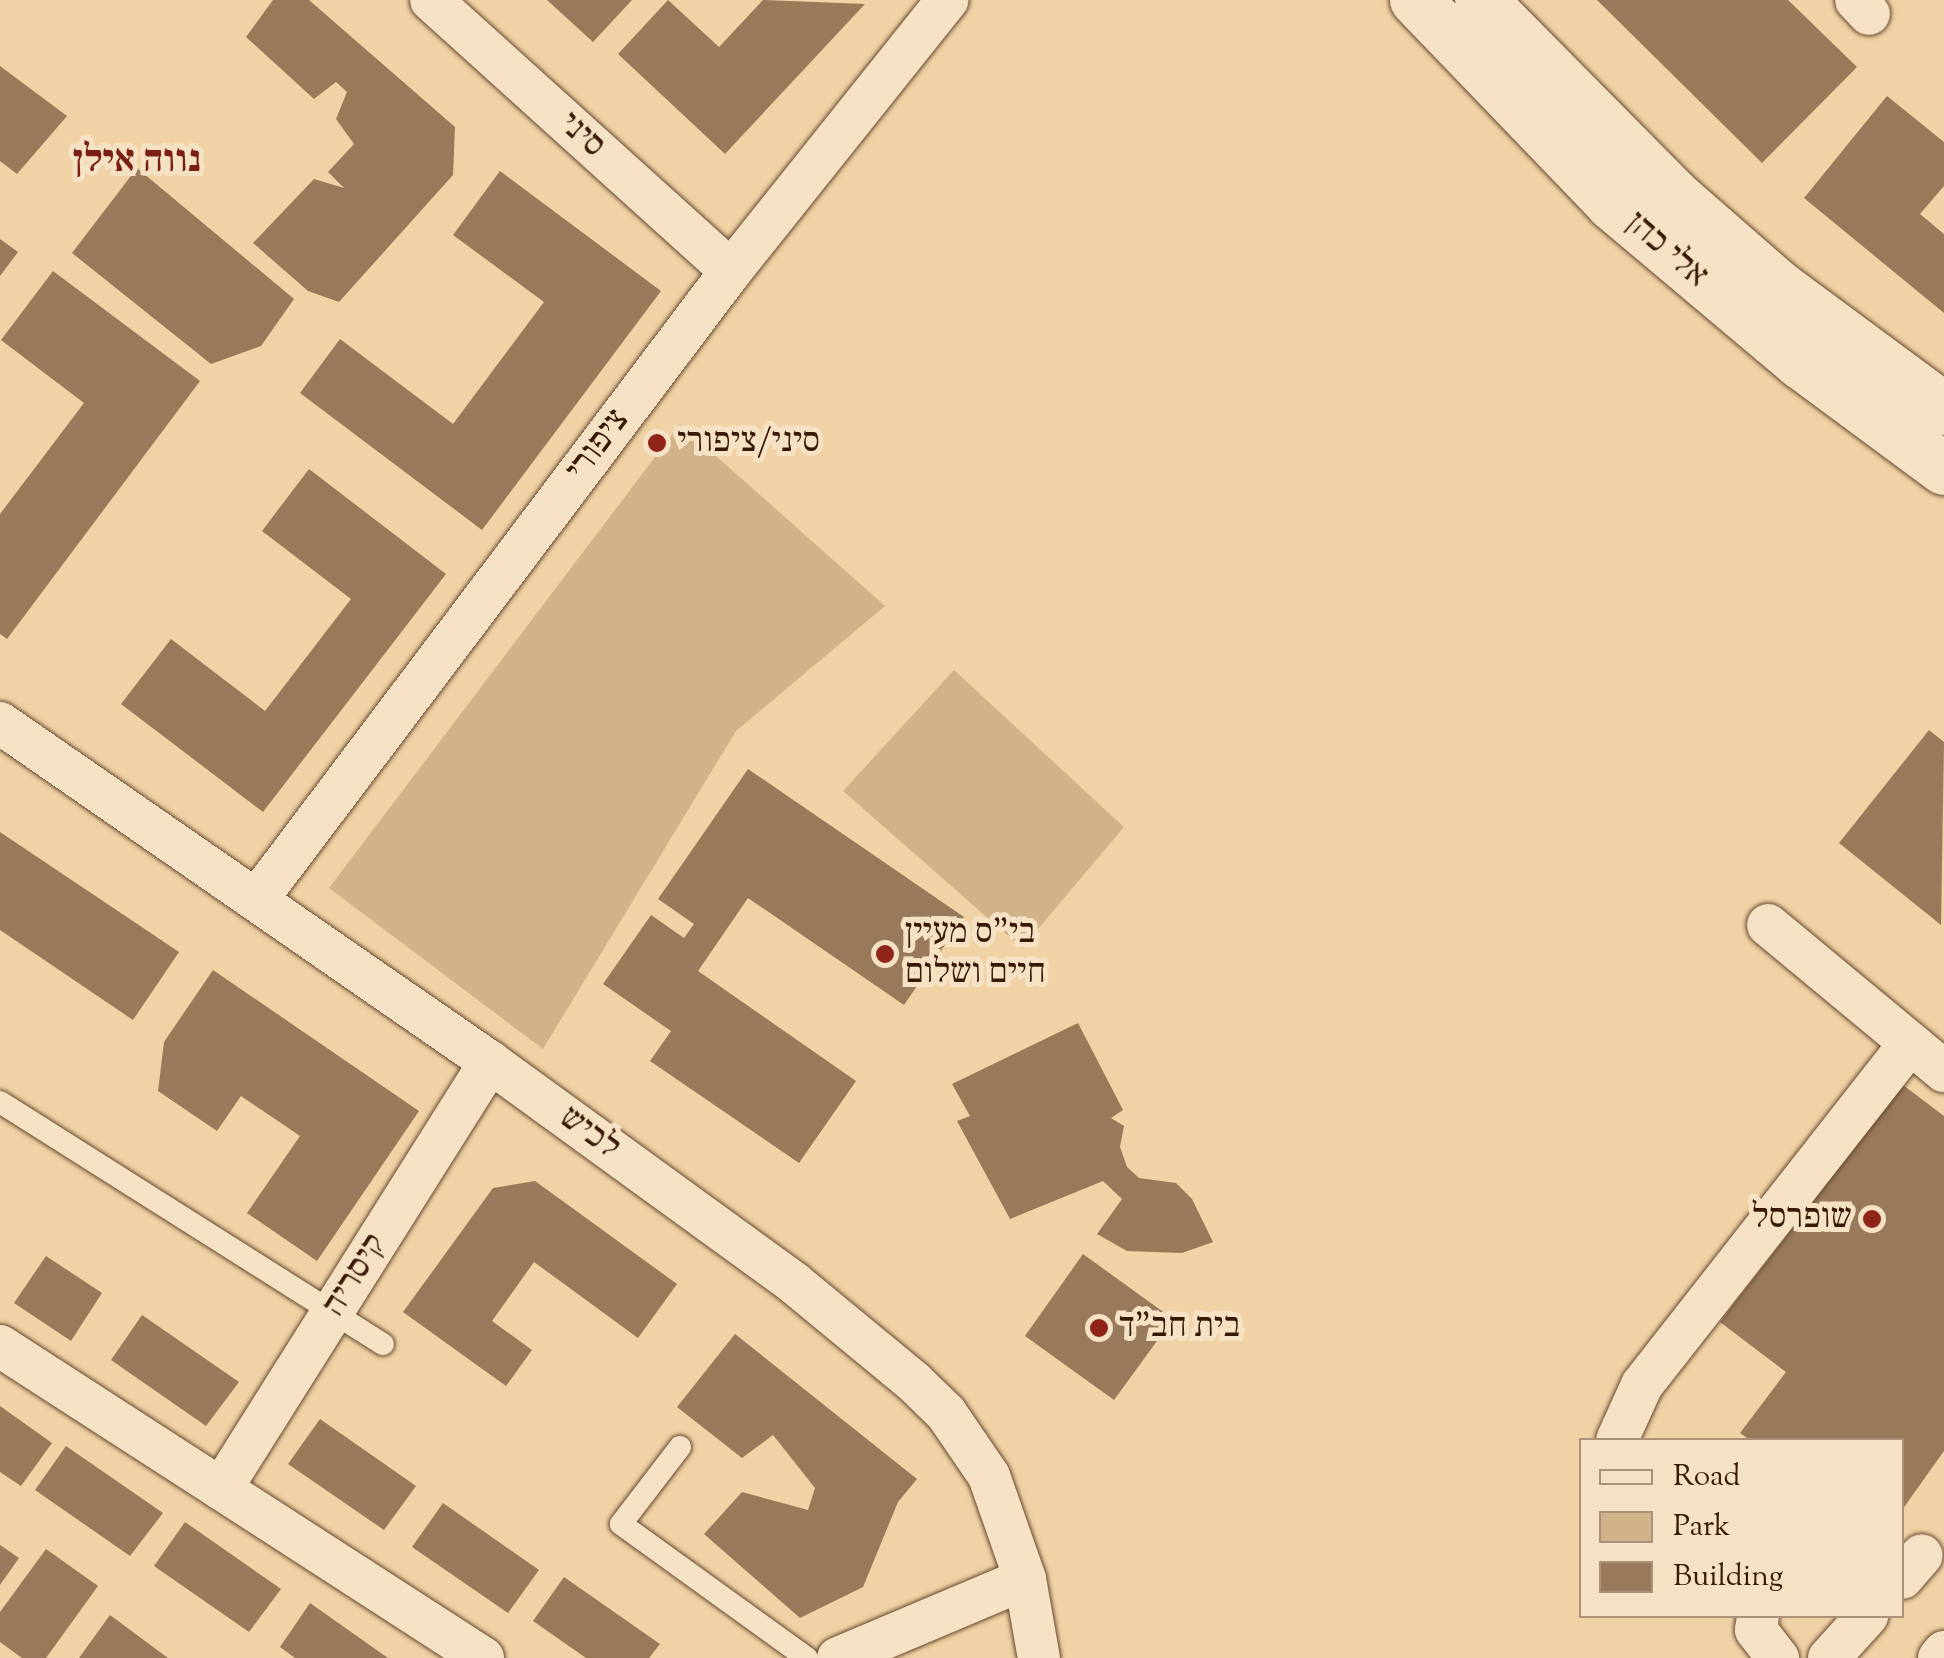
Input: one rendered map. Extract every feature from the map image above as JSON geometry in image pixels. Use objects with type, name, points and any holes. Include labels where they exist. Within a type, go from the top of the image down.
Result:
[{"type":"street","name":"סיני","points":[[431,0],[730,271]]},
{"type":"street","name":"ציפורי","points":[[258,898],[730,271],[947,0]]},
{"type":"street","name":"אלי כהן","points":[[1416,0],[1612,204],[1801,364],[1944,470]]},
{"type":"street","name":"אלי כהן","points":[[1481,0],[1677,198],[1778,286],[1944,409]]},
{"type":"street","name":"לכיש","points":[[0,723],[490,1062],[794,1283],[914,1382],[946,1413],[989,1476],[1025,1579],[1039,1658]]},
{"type":"street","points":[[1768,926],[1944,1071]]},
{"type":"street","points":[[1619,1438],[1642,1385],[1908,1045]]},
{"type":"street","name":"קיסריה","points":[[221,1489],[490,1062]]},
{"type":"street","points":[[0,1346],[484,1658]]},
{"type":"street","points":[[838,1658],[1025,1579]]},
{"type":"street","points":[[1758,1618],[1756,1630],[1778,1658]]},
{"type":"street","points":[[1829,1658],[1866,1618]]},
{"type":"lane","points":[[0,1102],[383,1344]]},
{"type":"lane","points":[[680,1447],[621,1524],[807,1658]]},
{"type":"green space","points":[[680,424],[885,606],[736,731],[543,1049],[329,888]]},
{"type":"green space","points":[[954,670],[1124,827],[1022,948],[843,791]]},
{"type":"building","points":[[273,0],[309,0],[455,127],[453,175],[339,302],[308,291],[253,243],[314,179],[344,188],[328,172],[354,144],[336,119],[347,92],[336,82],[314,99],[246,37]]},
{"type":"building","points":[[547,0],[632,0],[593,42]]},
{"type":"building","points":[[668,0],[719,47],[763,0],[865,4],[725,154],[618,54]]},
{"type":"building","points":[[1597,0],[1788,0],[1857,67],[1762,163]]},
{"type":"building","points":[[0,66],[67,116],[17,174],[0,161]]},
{"type":"building","points":[[1887,96],[1944,142],[1944,186],[1920,214],[1944,234],[1944,313],[1804,198]]},
{"type":"building","points":[[137,168],[294,299],[261,346],[211,364],[72,253]]},
{"type":"building","points":[[500,171],[661,291],[482,530],[300,393],[340,339],[453,424],[544,302],[453,235]]},
{"type":"building","points":[[0,239],[18,252],[0,276]]},
{"type":"building","points":[[53,271],[200,381],[7,639],[0,634],[0,514],[84,403],[1,340]]},
{"type":"building","points":[[309,469],[446,574],[263,812],[121,704],[171,639],[265,711],[351,599],[262,531]]},
{"type":"building","points":[[1929,730],[1944,742],[1941,925],[1839,843]]},
{"type":"building","name":"בי\"ס מעיין חיים ושלום","points":[[748,769],[964,917],[904,1005],[748,898],[698,971],[856,1081],[799,1163],[650,1061],[671,1031],[603,984],[651,915],[684,938],[694,924],[658,899]]},
{"type":"building","points":[[0,832],[179,952],[133,1020],[0,930]]},
{"type":"building","points":[[213,970],[419,1111],[317,1261],[247,1213],[300,1136],[241,1096],[217,1131],[158,1091],[164,1042]]},
{"type":"building","points":[[1078,1023],[1123,1110],[1111,1118],[1124,1126],[1120,1147],[1127,1167],[1139,1178],[1176,1183],[1192,1199],[1213,1242],[1182,1253],[1127,1251],[1097,1234],[1122,1199],[1103,1181],[1010,1219],[957,1121],[970,1116],[952,1084]]},
{"type":"building","name":"שופרסל","points":[[1903,1085],[1944,1116],[1944,1451],[1904,1507],[1904,1438],[1747,1438],[1740,1433],[1786,1372],[1720,1322]]},
{"type":"building","points":[[535,1181],[677,1284],[638,1338],[534,1262],[492,1321],[532,1350],[506,1386],[403,1312],[493,1188]]},
{"type":"building","name":"בית חב\"ד","points":[[1083,1254],[1173,1319],[1114,1400],[1025,1336]]},
{"type":"building","points":[[46,1256],[102,1293],[71,1341],[14,1303]]},
{"type":"building","points":[[142,1315],[239,1382],[206,1426],[111,1360]]},
{"type":"building","points":[[735,1334],[917,1479],[898,1502],[863,1587],[800,1618],[704,1534],[742,1492],[808,1510],[815,1488],[773,1435],[742,1458],[677,1407]]},
{"type":"building","points":[[0,1406],[52,1443],[21,1486],[0,1472]]},
{"type":"building","points":[[320,1419],[416,1486],[384,1530],[288,1464]]},
{"type":"building","points":[[66,1446],[163,1513],[130,1556],[35,1490]]},
{"type":"building","points":[[443,1503],[539,1570],[508,1613],[412,1547]]},
{"type":"building","points":[[185,1522],[281,1589],[249,1632],[154,1566]]},
{"type":"building","points":[[0,1545],[19,1558],[0,1585]]},
{"type":"building","points":[[46,1549],[98,1586],[46,1658],[22,1658],[0,1642],[0,1612]]},
{"type":"building","points":[[564,1577],[660,1644],[649,1658],[586,1658],[533,1621]]},
{"type":"building","points":[[310,1603],[388,1658],[295,1658],[280,1647]]},
{"type":"building","points":[[110,1615],[168,1658],[79,1658]]},
{"type":"place","name":"סיני/ציפורי","points":[[657,443]]},
{"type":"place","name":"בי\"ס מעיין חיים ושלום","points":[[885,954]]},
{"type":"place","name":"שופרסל","points":[[1872,1219]]},
{"type":"place","name":"בית חב\"ד","points":[[1099,1328]]},
{"type":"district","name":"נווה אילן","points":[[137,163]]}]
